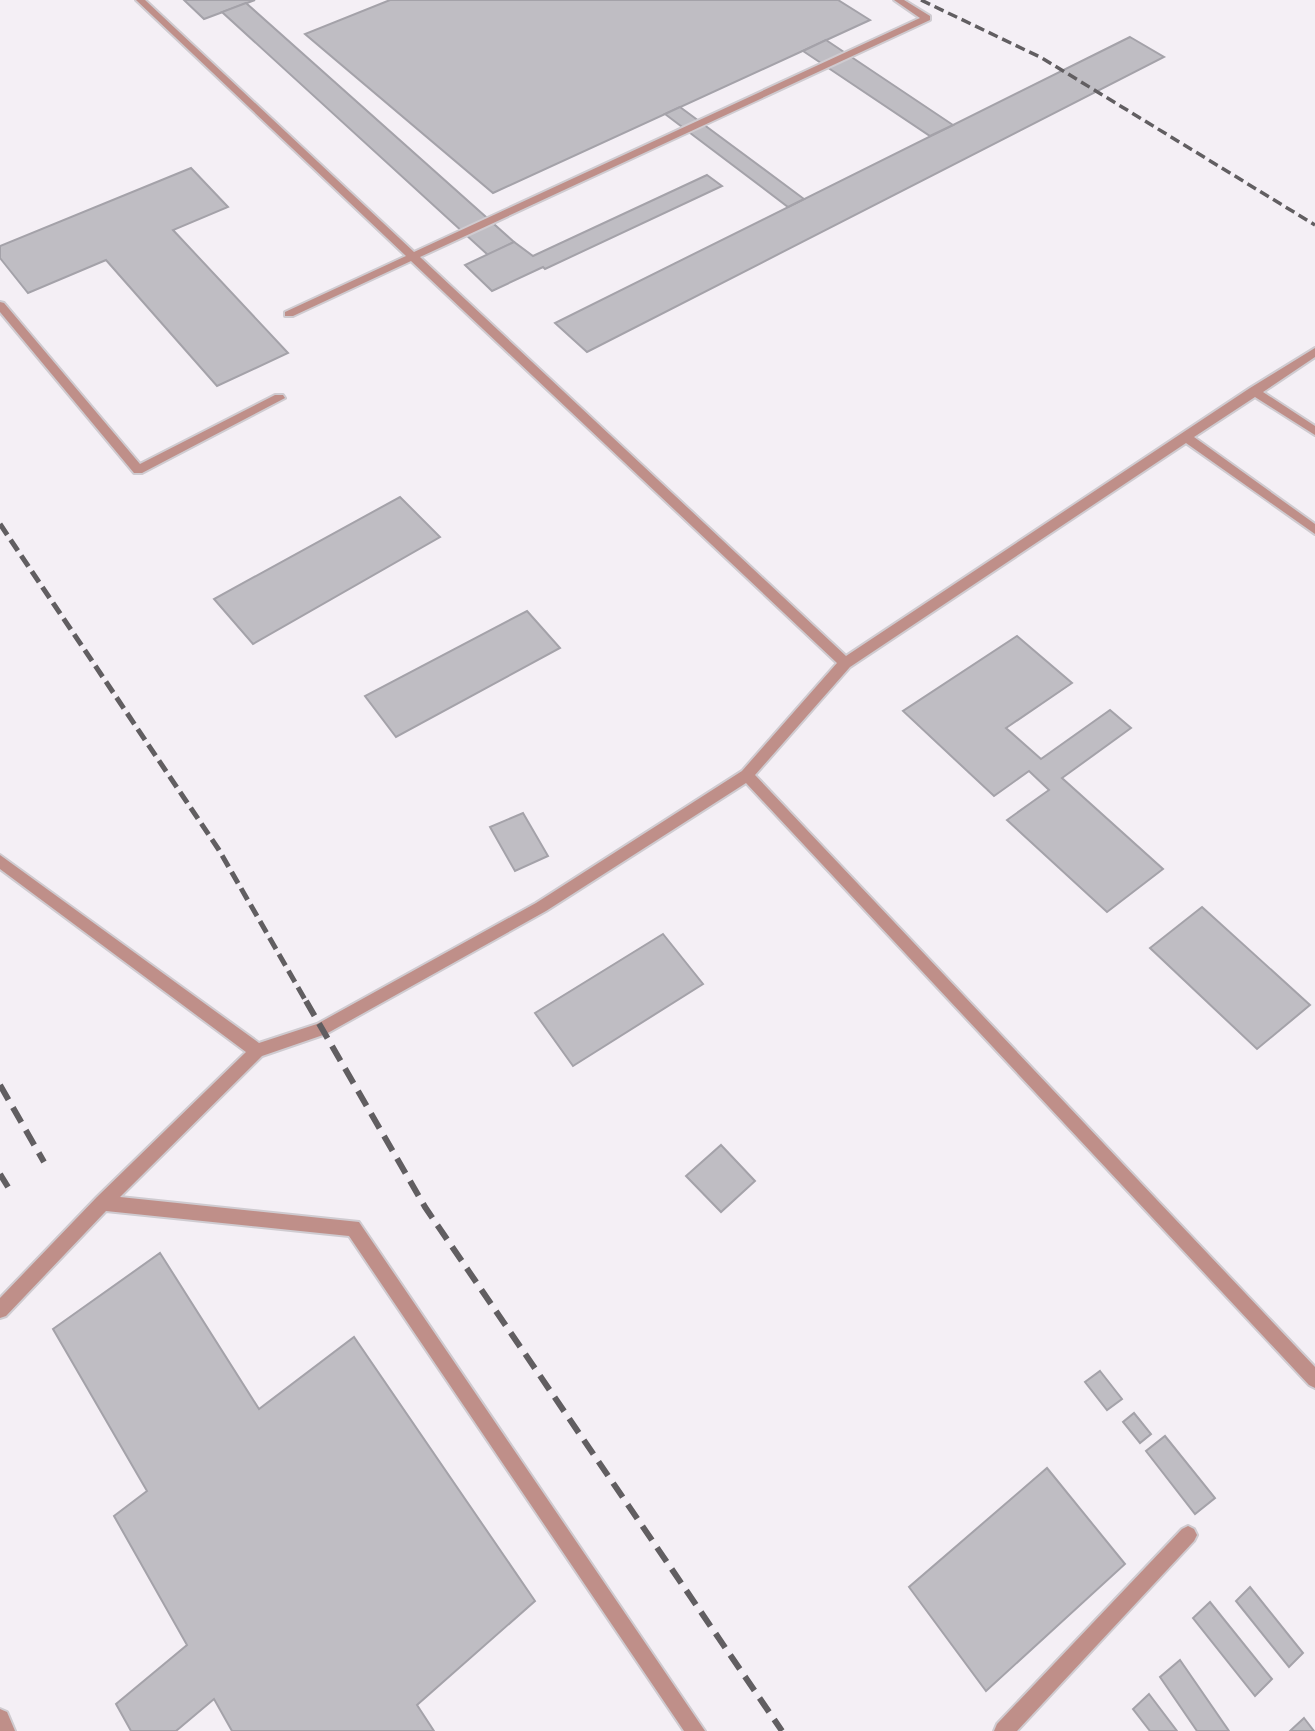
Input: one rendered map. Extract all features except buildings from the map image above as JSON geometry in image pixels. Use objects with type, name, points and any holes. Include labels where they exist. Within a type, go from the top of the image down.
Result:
[{"type":"lane","points":[[140,0],[845,663]]},
{"type":"lane","points":[[289,314],[927,19],[898,0]]},
{"type":"lane","points":[[0,305],[138,470],[279,398]]},
{"type":"lane","points":[[0,1310],[103,1203],[257,1051],[321,1029],[541,907],[747,775],[845,663],[1315,352]]},
{"type":"lane","points":[[1254,391],[1315,431]]},
{"type":"lane","points":[[1186,437],[1315,530]]},
{"type":"lane","points":[[747,775],[1315,1379]]},
{"type":"lane","points":[[0,861],[257,1051]]},
{"type":"lane","points":[[103,1203],[353,1228],[695,1731]]},
{"type":"lane","points":[[1004,1731],[1188,1535]]},
{"type":"lane","points":[[0,1719],[5,1731]]},
{"type":"railway","points":[[921,0],[1042,58],[1315,225]]},
{"type":"railway","points":[[0,524],[219,850],[307,1003]]},
{"type":"railway","points":[[306,1001],[425,1207],[782,1731]]},
{"type":"railway","points":[[0,1085],[44,1162]]},
{"type":"railway","points":[[0,1174],[8,1187]]}]
